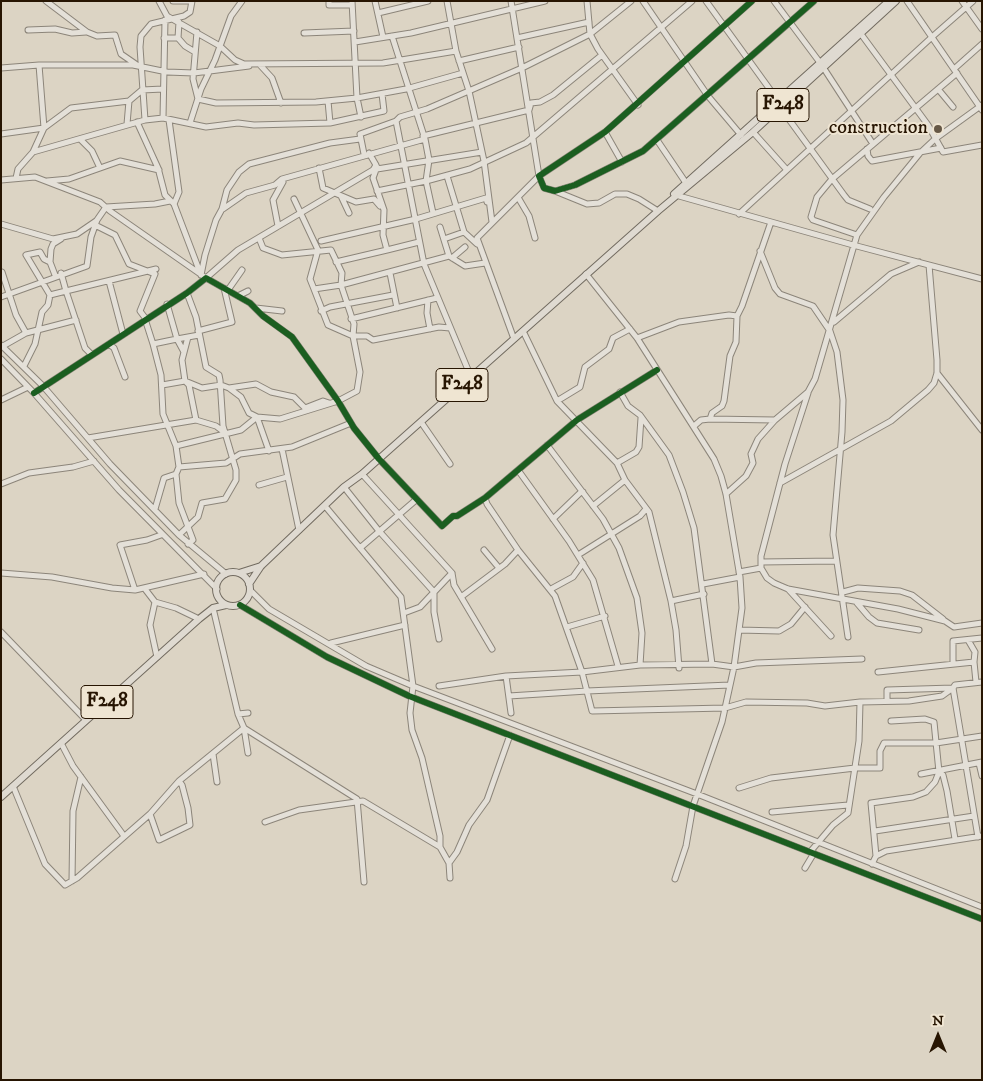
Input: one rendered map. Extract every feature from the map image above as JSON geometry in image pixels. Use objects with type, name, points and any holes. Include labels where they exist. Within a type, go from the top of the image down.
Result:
[{"type":"main road","name":"F248","points":[[250,587],[261,566],[344,487],[362,474],[421,422],[665,205],[686,183],[779,105],[889,1]]},
{"type":"main road","name":"F248","points":[[822,66],[861,34],[896,1]]},
{"type":"main road","name":"F248","points":[[665,205],[679,196],[754,132],[779,105]]},
{"type":"main road","name":"F248","points":[[239,574],[261,566]]},
{"type":"main road","points":[[213,608],[217,591],[221,578],[226,574],[239,574],[245,578],[250,587],[247,599],[240,605],[226,605],[217,591]]},
{"type":"main road","name":"F248","points":[[1,797],[199,619],[213,608],[226,605]]},
{"type":"street","points":[[46,1],[87,32],[97,36],[115,35],[121,54],[140,66]]},
{"type":"street","points":[[159,1],[164,13],[172,19],[220,46],[235,60],[253,65]]},
{"type":"street","points":[[145,120],[140,66],[141,36],[151,24],[184,16],[190,12],[191,1],[173,1]]},
{"type":"street","points":[[190,123],[208,73],[232,16],[242,1]]},
{"type":"street","points":[[329,1],[330,5],[352,3],[357,98],[361,117]]},
{"type":"street","points":[[375,1],[383,37]]},
{"type":"street","points":[[378,13],[428,1]]},
{"type":"street","points":[[447,1],[456,51],[469,91],[484,161],[492,222]]},
{"type":"street","points":[[511,1],[539,176],[544,188],[587,204],[599,203],[615,194],[627,194],[658,211]]},
{"type":"street","points":[[354,42],[392,36],[544,1]]},
{"type":"street","points":[[587,1],[590,34],[602,55],[638,105]]},
{"type":"street","points":[[377,167],[367,154],[360,139],[360,134],[396,121],[400,117],[418,112],[522,68],[590,34],[631,1]]},
{"type":"street","points":[[643,1],[660,29],[707,95],[742,135]]},
{"type":"street","points":[[377,191],[426,181],[470,169],[526,142],[692,1]]},
{"type":"street","points":[[706,1],[848,200],[870,209]]},
{"type":"street","points":[[475,241],[539,176],[605,132],[638,105],[752,1]]},
{"type":"street","points":[[774,1],[822,66],[850,112],[873,144]]},
{"type":"street","points":[[555,191],[574,186],[622,162],[657,140],[814,1]]},
{"type":"street","points":[[907,1],[981,107],[935,139],[920,153],[878,204],[852,245],[833,323],[823,346],[815,379],[795,427],[761,565],[767,578],[788,589],[898,609],[945,621]]},
{"type":"street","points":[[962,1],[982,29]]},
{"type":"street","points":[[739,214],[932,37],[974,1]]},
{"type":"street","points":[[165,20],[163,89],[166,119],[179,192],[172,203]]},
{"type":"street","points":[[179,22],[178,38],[185,46],[195,52]]},
{"type":"street","points":[[517,38],[589,22]]},
{"type":"street","points":[[28,30],[55,29],[72,33],[87,32]]},
{"type":"street","points":[[304,33],[354,31]]},
{"type":"street","points":[[197,32],[194,74],[198,99]]},
{"type":"street","points":[[861,34],[892,74],[914,109],[928,125],[943,152],[982,146]]},
{"type":"street","points":[[392,36],[418,112],[424,137],[429,160],[426,181],[433,213]]},
{"type":"street","points":[[164,38],[178,38]]},
{"type":"street","points":[[857,235],[811,217],[817,197],[832,179],[938,89],[982,44]]},
{"type":"street","points":[[459,61],[519,47]]},
{"type":"street","points":[[1,68],[39,65],[140,66],[163,72],[194,74],[253,65],[355,64],[401,60],[456,51]]},
{"type":"street","points":[[529,110],[531,103],[540,102],[553,95],[602,55]]},
{"type":"street","points":[[16,178],[20,165],[33,152],[44,128],[39,65]]},
{"type":"street","points":[[260,65],[272,78],[281,103]]},
{"type":"street","points":[[272,78],[274,65]]},
{"type":"street","points":[[198,99],[222,104],[328,101],[382,94],[463,73]]},
{"type":"street","points":[[1,134],[44,128],[71,108],[129,101],[142,90],[163,89]]},
{"type":"street","points":[[938,89],[953,107]]},
{"type":"street","points":[[33,152],[81,140],[127,124],[145,120],[166,119],[206,127],[238,123],[254,125],[330,123],[384,111],[382,94]]},
{"type":"street","points":[[127,124],[129,101]]},
{"type":"street","points":[[328,101],[330,123]]},
{"type":"street","points":[[222,209],[246,193],[275,186],[287,177],[476,122],[529,110]]},
{"type":"street","points":[[396,121],[407,184],[416,219],[418,242],[424,264],[471,377]]},
{"type":"street","points":[[137,122],[159,170],[165,195],[172,203],[204,276]]},
{"type":"street","points":[[605,132],[622,162]]},
{"type":"street","points":[[754,132],[788,170]]},
{"type":"street","points":[[204,276],[207,249],[230,183],[249,164],[330,143],[360,139]]},
{"type":"street","points":[[81,140],[92,151],[100,168]]},
{"type":"street","points":[[657,140],[686,183]]},
{"type":"street","points":[[867,148],[868,156],[872,161],[941,148]]},
{"type":"street","points":[[34,392],[186,293],[232,254],[377,167],[404,165],[482,152]]},
{"type":"street","points":[[47,181],[69,179],[100,168],[125,162],[159,170]]},
{"type":"street","points":[[377,167],[373,178],[384,210],[385,227],[383,235],[387,250]]},
{"type":"street","points":[[319,168],[323,188],[335,191],[341,196],[356,202],[374,199],[384,210]]},
{"type":"street","points":[[446,176],[454,207],[464,232],[475,241],[514,339]]},
{"type":"street","points":[[1,180],[32,177],[95,199],[204,276],[256,308],[263,316],[292,337],[338,401],[351,423],[379,459],[442,526],[453,516],[485,498],[577,420],[657,370]]},
{"type":"street","points":[[278,226],[273,200],[277,189],[287,177]]},
{"type":"street","points":[[341,196],[349,214]]},
{"type":"street","points":[[679,196],[852,245],[982,279]]},
{"type":"street","points":[[321,241],[416,219],[486,198],[490,209]]},
{"type":"street","points":[[294,199],[318,250],[310,279],[328,325],[353,336],[367,336],[373,340],[430,329],[450,328]]},
{"type":"street","points":[[518,199],[529,216],[535,238]]},
{"type":"street","points":[[1,296],[58,274],[87,266],[90,243],[96,223],[108,209],[172,203]]},
{"type":"street","points":[[710,419],[712,413],[722,406],[724,401],[728,364],[736,342],[737,316],[771,222]]},
{"type":"street","points":[[1,224],[50,239],[84,231],[96,223]]},
{"type":"street","points":[[96,223],[115,235],[129,264],[155,274],[140,311],[145,319],[153,344],[162,385],[163,414],[176,446],[179,468],[176,474],[179,503],[190,527],[193,540],[188,544]]},
{"type":"street","points":[[440,227],[450,257],[465,266],[485,263]]},
{"type":"street","points":[[444,239],[464,232]]},
{"type":"street","points":[[50,262],[53,244],[64,237]]},
{"type":"street","points":[[162,385],[185,381],[202,388],[221,385],[229,388],[241,397],[250,413],[257,417],[280,419],[338,401],[357,390],[360,372],[353,336],[354,324],[341,285],[342,273],[331,250],[282,255],[263,248],[259,238]]},
{"type":"street","points":[[336,262],[418,242]]},
{"type":"street","points":[[314,289],[341,285],[450,257],[465,248]]},
{"type":"street","points":[[760,251],[775,288],[780,294],[813,306],[830,331],[837,352],[843,400],[841,447],[832,535],[835,561],[843,592],[841,600],[848,637]]},
{"type":"street","points":[[24,366],[35,344],[42,312],[48,305],[50,296],[26,256],[40,252],[44,260],[50,262],[58,274],[66,291],[85,348],[91,354]]},
{"type":"street","points":[[833,323],[890,274],[919,262]]},
{"type":"street","points":[[780,483],[900,415],[928,390],[937,373],[929,265]]},
{"type":"street","points":[[50,296],[156,269]]},
{"type":"street","points":[[226,289],[242,270]]},
{"type":"street","points":[[2,272],[16,315],[26,333]]},
{"type":"street","points":[[390,273],[397,308]]},
{"type":"street","points":[[586,274],[637,338],[714,459],[722,476],[726,494],[739,574],[742,608],[734,667],[725,708],[693,806],[686,846],[675,880]]},
{"type":"street","points":[[109,281],[123,334]]},
{"type":"street","points":[[153,344],[188,337],[232,322],[226,289]]},
{"type":"street","points":[[238,296],[248,291]]},
{"type":"street","points":[[179,535],[190,527],[198,517],[202,504],[225,499],[236,480],[223,426],[219,375],[206,368],[199,333],[186,293]]},
{"type":"street","points":[[321,311],[346,303],[393,294]]},
{"type":"street","points":[[351,319],[437,298]]},
{"type":"street","points":[[428,300],[427,313],[430,329]]},
{"type":"street","points":[[167,304],[177,339],[184,352]]},
{"type":"street","points":[[256,308],[282,311]]},
{"type":"street","points":[[637,338],[679,322],[729,315],[737,316]]},
{"type":"street","points":[[76,320],[26,333],[2,345],[43,386],[88,438],[179,535],[226,574]]},
{"type":"street","points":[[557,401],[580,387],[585,366],[609,349],[612,338],[630,329]]},
{"type":"street","points":[[523,331],[557,401],[617,463],[625,480],[652,520],[671,600],[676,630],[678,666]]},
{"type":"street","points":[[188,337],[182,360],[185,381],[189,385],[196,420]]},
{"type":"street","points":[[109,344],[114,347],[125,376]]},
{"type":"street","points":[[1,359],[34,392],[161,534],[204,574],[217,591]]},
{"type":"street","points":[[937,373],[982,430]]},
{"type":"street","points":[[229,388],[256,384],[271,392],[294,397],[305,408],[323,401],[330,404]]},
{"type":"street","points":[[1,400],[28,387]]},
{"type":"street","points":[[620,392],[628,406],[640,415],[669,455],[673,465],[694,528],[703,584],[712,664]]},
{"type":"street","points":[[726,494],[746,476],[753,463],[751,454],[758,439],[775,420],[808,392]]},
{"type":"street","points":[[617,463],[636,452],[640,447],[642,424],[640,415]]},
{"type":"street","points":[[176,446],[241,430],[257,417]]},
{"type":"street","points":[[257,417],[269,451]]},
{"type":"street","points":[[694,426],[701,420],[710,419],[775,420]]},
{"type":"street","points":[[88,438],[196,420],[216,426],[226,434]]},
{"type":"street","points":[[421,422],[450,464]]},
{"type":"street","points":[[179,468],[226,464],[240,454],[282,449],[351,423]]},
{"type":"street","points":[[547,445],[594,506],[612,533],[637,598],[642,633],[640,665]]},
{"type":"street","points":[[282,449],[298,530]]},
{"type":"street","points":[[1,484],[29,473],[74,467],[94,461]]},
{"type":"street","points":[[518,470],[578,555],[597,587],[618,666]]},
{"type":"street","points":[[155,509],[164,478],[176,474]]},
{"type":"street","points":[[362,474],[452,573],[454,585],[492,649]]},
{"type":"street","points":[[259,485],[287,477]]},
{"type":"street","points":[[594,506],[625,480]]},
{"type":"street","points":[[344,487],[379,531],[434,592],[434,612],[439,639]]},
{"type":"street","points":[[553,519],[583,492]]},
{"type":"street","points":[[485,498],[487,504],[518,550],[551,589],[567,627],[594,712],[725,708],[746,702],[807,703],[825,706],[860,702],[909,701],[942,696],[953,688],[954,685],[971,685],[979,682],[974,662],[975,652],[968,640]]},
{"type":"street","points":[[360,548],[417,499]]},
{"type":"street","points":[[325,506],[401,598],[413,686],[411,696],[412,730],[429,787],[440,836],[440,847],[449,863],[450,878]]},
{"type":"street","points":[[578,555],[640,516],[646,509]]},
{"type":"street","points":[[134,590],[120,545],[147,540],[161,534]]},
{"type":"street","points":[[484,550],[499,568]]},
{"type":"street","points":[[461,596],[499,568],[518,550]]},
{"type":"street","points":[[703,584],[739,574],[761,565],[835,561]]},
{"type":"street","points":[[551,589],[573,577],[583,563]]},
{"type":"street","points":[[1,573],[52,577],[134,590],[204,574]]},
{"type":"street","points":[[404,613],[420,607],[452,573]]},
{"type":"street","points":[[250,587],[269,609],[331,643],[366,666],[413,686],[697,794],[982,907]]},
{"type":"street","points":[[843,592],[858,588],[900,591],[912,595],[954,627],[982,623]]},
{"type":"street","points":[[145,589],[155,602],[176,608],[199,619]]},
{"type":"street","points":[[788,589],[832,636]]},
{"type":"street","points":[[671,600],[704,594]]},
{"type":"street","points":[[155,602],[150,625],[157,657]]},
{"type":"street","points":[[857,603],[868,617],[877,623],[919,630]]},
{"type":"street","points":[[240,605],[327,657],[411,696],[982,919]]},
{"type":"street","points":[[739,630],[780,632],[791,624],[805,607]]},
{"type":"street","points":[[213,608],[238,714],[244,728],[248,753]]},
{"type":"street","points":[[567,627],[605,616]]},
{"type":"street","points":[[331,643],[405,625]]},
{"type":"street","points":[[1,632],[86,720]]},
{"type":"street","points":[[953,664],[953,641],[961,638],[968,640],[982,638]]},
{"type":"street","points":[[975,652],[982,651]]},
{"type":"street","points":[[439,686],[506,676],[582,672],[618,666],[712,664],[734,667],[756,664],[862,659]]},
{"type":"street","points":[[878,672],[932,668],[974,662]]},
{"type":"street","points":[[506,676],[511,713]]},
{"type":"street","points":[[509,696],[730,685]]},
{"type":"street","points":[[887,701],[887,690],[953,688]]},
{"type":"street","points":[[876,856],[886,851],[980,836],[974,816],[953,688]]},
{"type":"street","points":[[805,868],[812,853],[833,825],[848,813],[859,741],[860,702]]},
{"type":"street","points":[[238,714],[248,713]]},
{"type":"street","points":[[872,864],[876,856],[872,803],[913,797],[926,792],[935,782],[939,772],[935,726],[932,720],[891,721]]},
{"type":"street","points":[[13,786],[48,868],[65,885],[150,814],[178,781],[244,728]]},
{"type":"street","points":[[244,728],[357,799],[359,802],[364,882]]},
{"type":"street","points":[[449,863],[457,852],[469,825],[487,800],[510,735]]},
{"type":"street","points":[[739,788],[771,778],[855,768],[880,768],[880,750],[884,743],[936,743],[982,736]]},
{"type":"street","points":[[60,743],[81,777],[124,836]]},
{"type":"street","points":[[213,754],[217,782]]},
{"type":"street","points":[[921,774],[980,763],[982,776]]},
{"type":"street","points":[[939,772],[944,775],[954,839]]},
{"type":"street","points":[[72,881],[74,811],[81,777]]},
{"type":"street","points":[[150,814],[159,840],[190,825],[182,785],[178,781]]},
{"type":"street","points":[[265,822],[299,810],[363,801],[440,847]]},
{"type":"street","points":[[772,812],[848,805]]},
{"type":"street","points":[[874,831],[974,816]]},
{"type":"street","points":[[886,882],[890,871]]},
{"type":"cycle path","points":[[752,1],[605,132],[539,176],[544,188],[555,191],[575,185],[643,151],[814,1]]},
{"type":"cycle path","points":[[34,393],[187,293],[206,278],[250,303],[263,316],[292,337],[338,401],[354,428],[379,459],[442,526],[453,516],[457,516],[485,498],[577,420],[657,370]]},
{"type":"cycle path","points":[[240,605],[327,657],[409,696],[982,919]]},
{"type":"place","name":"construction","points":[[938,129]]}]
